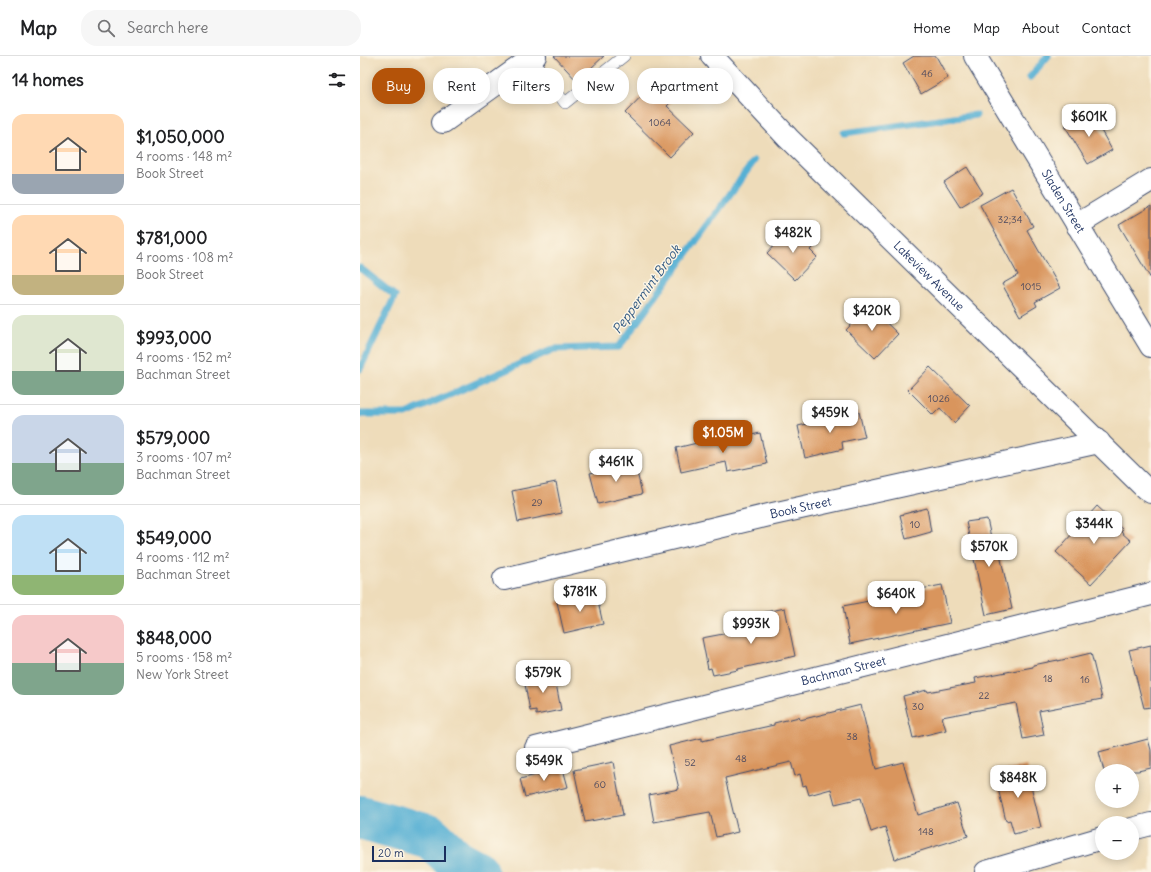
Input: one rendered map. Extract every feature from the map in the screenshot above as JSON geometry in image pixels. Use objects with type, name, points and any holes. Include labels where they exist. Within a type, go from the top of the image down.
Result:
[{"type":"street","name":"Lakeview Avenue","points":[[712,56],[788,138],[1145,488],[1151,492]]},
{"type":"street","name":"Sladen Street","points":[[975,56],[1151,346]]},
{"type":"street","points":[[443,122],[533,58]]},
{"type":"street","points":[[1077,225],[1151,180]]},
{"type":"street","name":"Book Street","points":[[504,579],[773,514],[1099,442]]},
{"type":"street","name":"Bachman Street","points":[[536,748],[1151,594]]},
{"type":"street","points":[[1139,827],[1151,824]]},
{"type":"street","points":[[986,872],[1095,840]]},
{"type":"lane","points":[[533,58],[565,103],[624,56]]},
{"type":"building","points":[[554,56],[604,56],[591,68],[572,68],[572,76]]},
{"type":"building","points":[[914,56],[936,56],[948,78],[921,94],[903,63]]},
{"type":"building","points":[[637,101],[637,104],[669,104],[667,106],[694,132],[670,157],[625,113]]},
{"type":"building","points":[[1090,111],[1112,150],[1088,164],[1065,126]]},
{"type":"building","points":[[967,167],[983,193],[960,207],[944,182]]},
{"type":"building","points":[[1011,188],[1033,226],[1027,230],[1060,288],[1035,302],[1037,306],[1020,316],[1002,284],[1018,275],[980,205]]},
{"type":"building","points":[[1151,206],[1151,279],[1119,225]]},
{"type":"building","points":[[789,229],[795,236],[798,233],[813,247],[810,250],[817,257],[795,280],[767,253]]},
{"type":"building","points":[[869,306],[898,334],[875,358],[846,330]]},
{"type":"building","points":[[930,367],[970,406],[954,423],[940,408],[933,415],[908,390]]},
{"type":"building","points":[[859,412],[865,437],[842,442],[843,449],[805,458],[798,426]]},
{"type":"building","points":[[760,433],[767,464],[728,472],[726,462],[681,472],[676,448],[718,438],[719,443]]},
{"type":"building","points":[[635,463],[642,494],[598,504],[590,473]]},
{"type":"building","points":[[556,482],[562,513],[518,522],[512,491]]},
{"type":"building","points":[[1097,506],[1123,530],[1121,532],[1131,541],[1091,584],[1056,552]]},
{"type":"building","points":[[927,508],[931,532],[906,539],[900,515]]},
{"type":"building","points":[[987,519],[992,542],[997,541],[1012,609],[986,615],[966,522]]},
{"type":"building","points":[[942,585],[950,623],[850,644],[843,606]]},
{"type":"building","points":[[596,593],[603,624],[564,633],[557,602]]},
{"type":"building","points":[[785,608],[795,656],[713,675],[711,668],[708,669],[702,638],[760,627],[759,623],[763,622],[761,613]]},
{"type":"building","points":[[1151,645],[1151,707],[1144,708],[1129,650]]},
{"type":"building","points":[[1091,653],[1102,699],[1039,711],[1044,735],[1023,739],[1016,703],[942,717],[946,730],[913,738],[903,696],[927,690],[928,692],[976,683],[975,678],[1033,667],[1033,665]]},
{"type":"building","points":[[554,673],[561,710],[536,715],[536,710],[530,711],[524,679]]},
{"type":"building","points":[[861,705],[876,769],[903,762],[918,815],[957,803],[968,836],[895,859],[885,827],[871,832],[861,798],[835,804],[831,789],[809,795],[806,785],[803,786],[800,774],[795,776],[791,762],[725,778],[738,832],[716,837],[710,812],[654,822],[649,795],[679,789],[669,746],[702,738],[702,741],[774,725],[774,723],[799,717],[800,720]]},
{"type":"building","points":[[1148,739],[1151,750],[1151,768],[1139,771],[1139,764],[1102,764],[1099,752]]},
{"type":"building","points":[[613,762],[623,815],[585,822],[574,770]]},
{"type":"building","points":[[557,765],[559,770],[563,769],[568,787],[525,797],[520,779],[540,774],[539,769]]},
{"type":"building","points":[[1026,765],[1041,827],[1014,834],[1010,820],[1006,821],[994,772]]},
{"type":"waterway","name":"Peppermint Brook","points":[[1030,77],[1048,56]]},
{"type":"waterway","name":"Peppermint Brook","points":[[844,133],[976,115]]},
{"type":"waterway","name":"Peppermint Brook","points":[[360,414],[406,414],[554,349],[619,347],[754,161]]},
{"type":"waterway","name":"Peppermint Brook","points":[[360,268],[395,296],[360,369]]},
{"type":"waterway","points":[[360,817],[431,837],[456,861],[477,872]]}]
